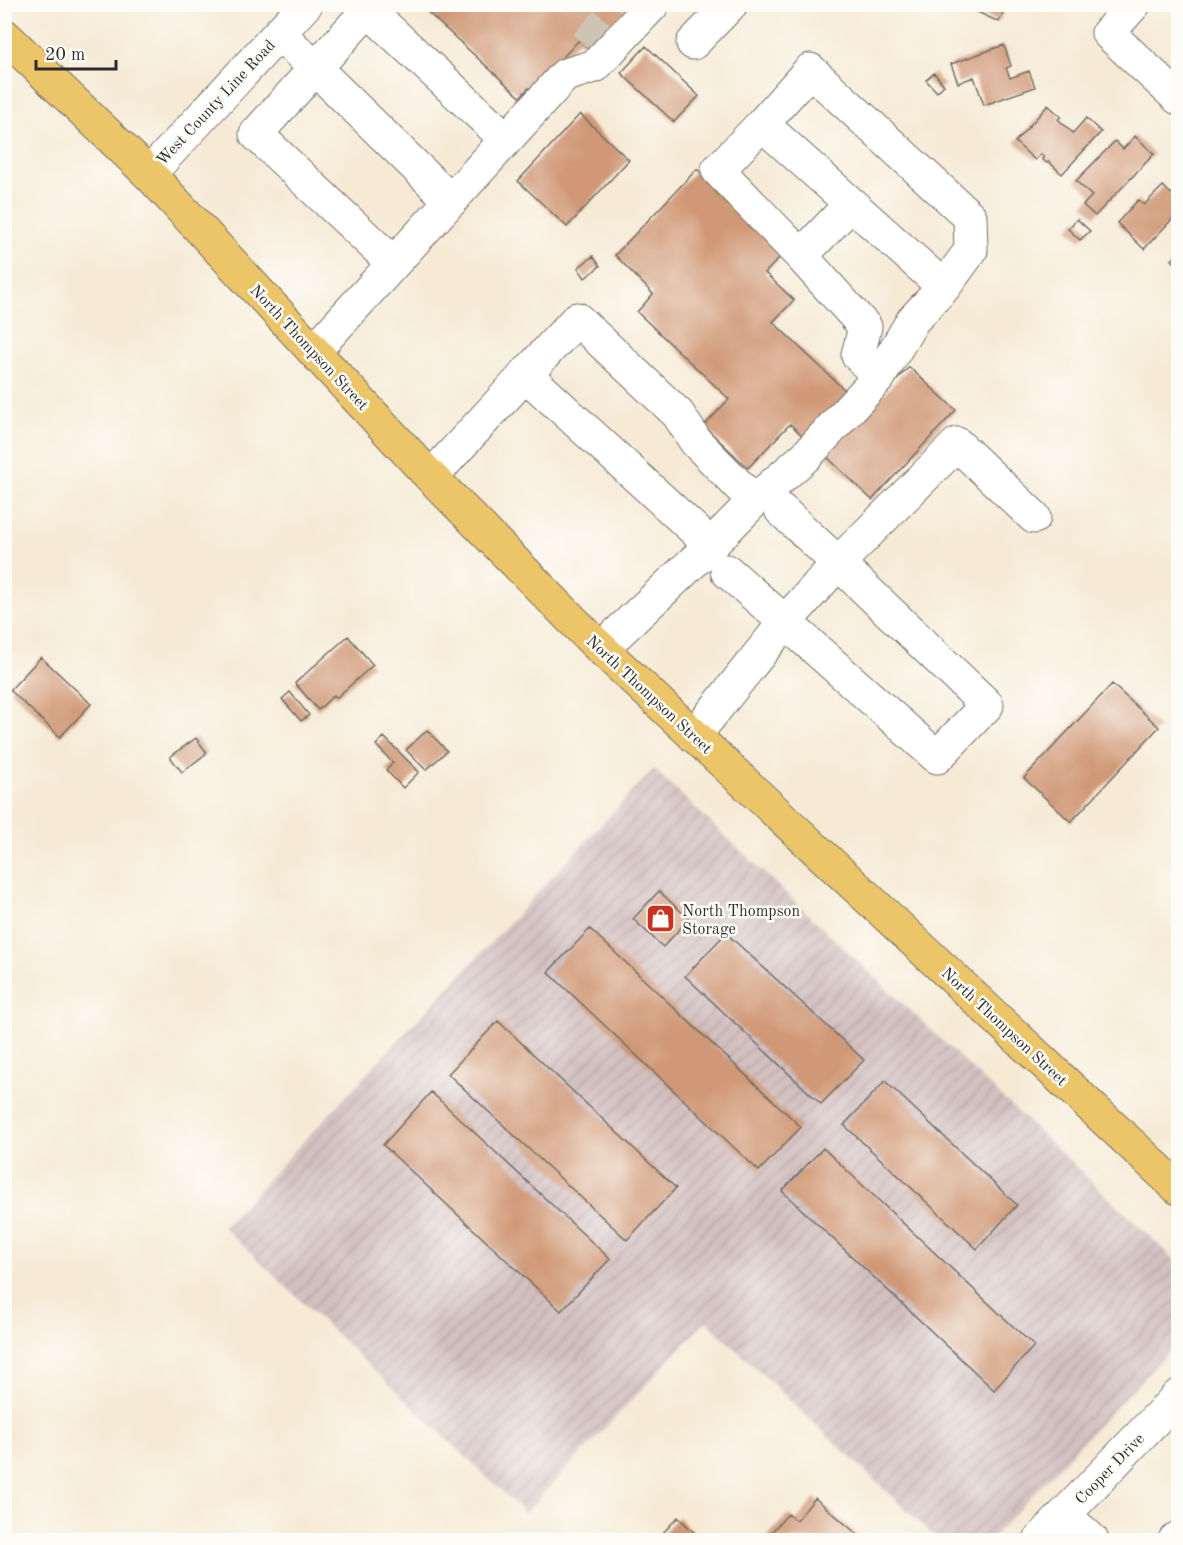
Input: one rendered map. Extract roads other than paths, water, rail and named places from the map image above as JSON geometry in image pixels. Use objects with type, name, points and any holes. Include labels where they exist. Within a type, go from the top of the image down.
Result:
[{"type":"main road","name":"North Thompson Street","points":[[4,35],[149,174],[431,477],[601,649],[1179,1188]]},
{"type":"street","name":"West County Line Road","points":[[149,174],[306,4]]},
{"type":"street","points":[[565,75],[595,66],[653,4]]},
{"type":"street","points":[[693,43],[731,4]]},
{"type":"street","points":[[1134,4],[1108,33],[1179,98]]},
{"type":"street","points":[[393,263],[256,134],[314,69],[368,10],[506,139]]},
{"type":"street","points":[[279,33],[451,201]]},
{"type":"street","points":[[314,351],[565,75],[573,59],[585,46]]},
{"type":"street","points":[[601,649],[719,558],[768,506],[805,457],[879,377],[913,320],[944,287],[971,250],[970,217],[810,70],[718,170],[801,256],[865,327],[858,355],[879,377]]},
{"type":"street","points":[[762,124],[944,287]]},
{"type":"street","points":[[801,256],[851,204]]},
{"type":"street","points":[[431,477],[525,374],[576,319],[678,414],[696,442],[768,506],[838,563],[987,705],[936,757],[785,622],[525,374]]},
{"type":"street","points":[[694,736],[785,622],[838,563],[957,444],[1034,517]]},
{"type":"street","name":"Cooper Drive","points":[[1040,1540],[1179,1396]]},
{"type":"street","points":[[1064,1515],[1092,1540]]},
{"type":"tunnel","points":[[585,46],[623,4]]},
{"type":"place","name":"North Thompson Storage","points":[[661,919]]}]
